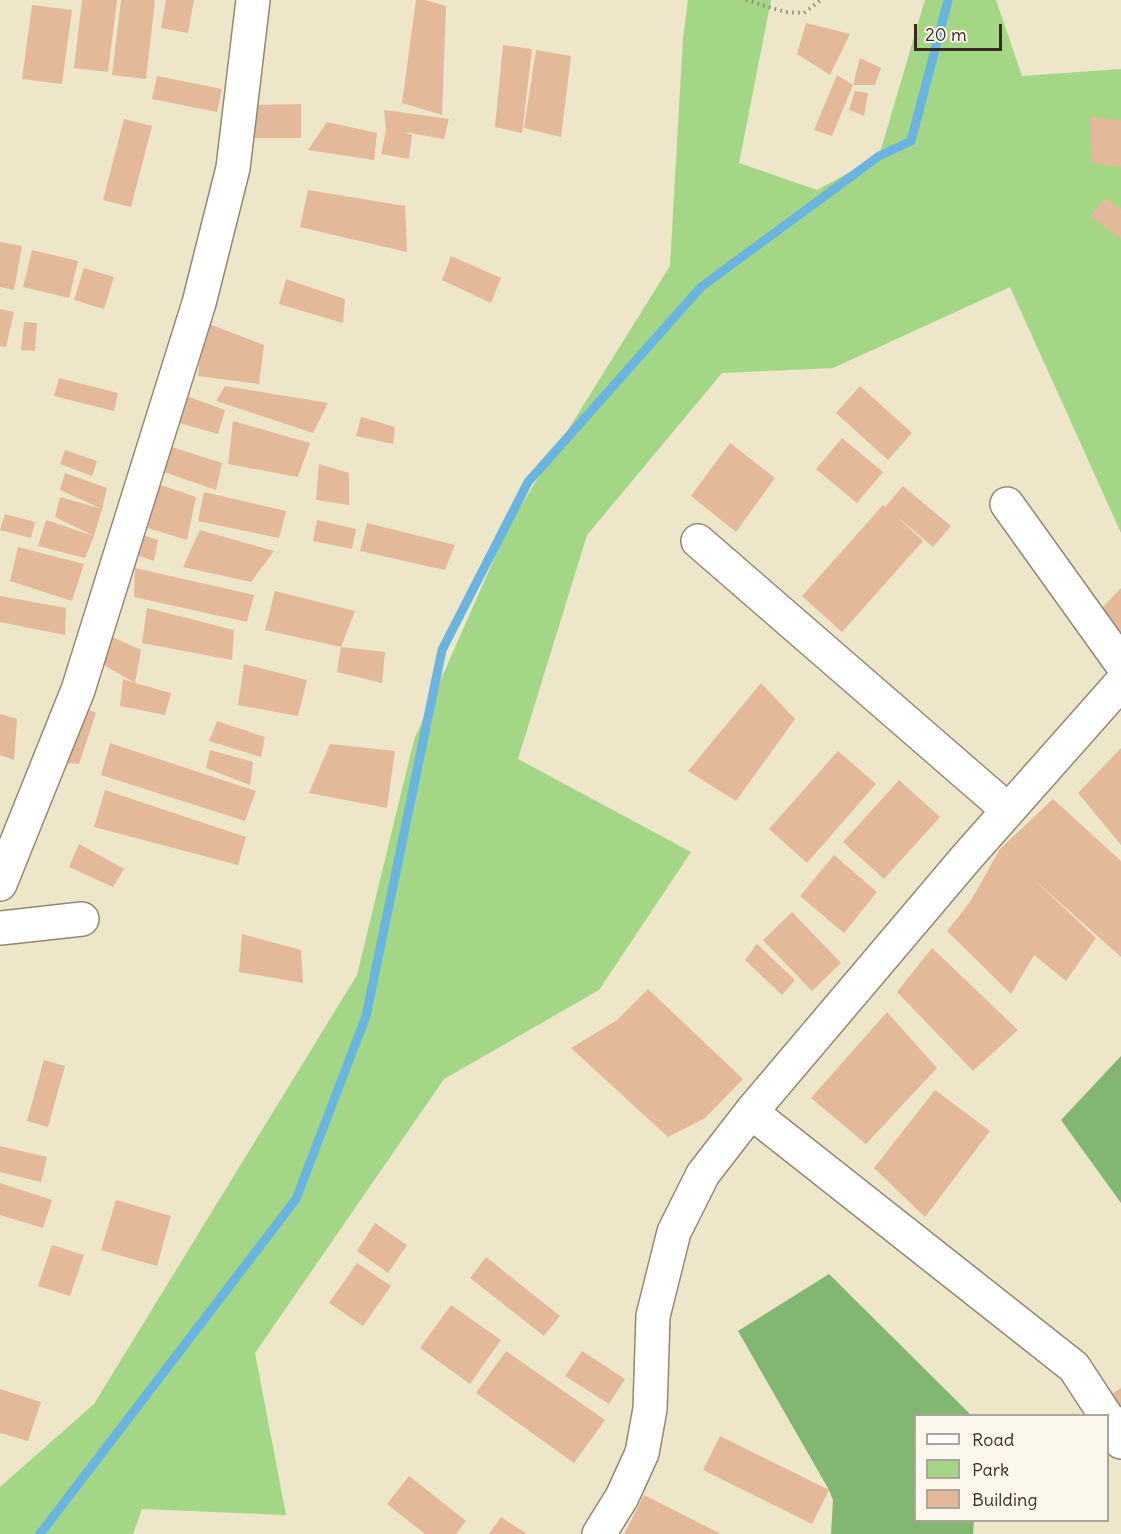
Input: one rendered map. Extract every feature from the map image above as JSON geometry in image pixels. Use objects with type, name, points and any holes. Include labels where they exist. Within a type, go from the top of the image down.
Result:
[{"type":"street","points":[[0,884],[78,690],[199,303],[233,168],[253,0]]},
{"type":"street","points":[[1007,504],[1121,663]]},
{"type":"street","points":[[698,541],[1008,810]]},
{"type":"street","points":[[599,1534],[622,1497],[642,1453],[650,1409],[653,1316],[674,1232],[703,1174],[751,1112],[1008,810],[1121,683]]},
{"type":"street","points":[[0,928],[82,919]]},
{"type":"street","points":[[751,1112],[1074,1367],[1105,1414]]},
{"type":"street","points":[[1109,1421],[1121,1442]]},
{"type":"path","points":[[746,0],[785,12],[804,13],[821,0]]},
{"type":"green space","points":[[688,0],[771,0],[739,163],[817,190],[879,156],[925,0],[996,0],[1022,76],[1121,69],[1121,533],[1010,287],[833,368],[722,373],[587,535],[518,759],[691,852],[599,990],[444,1079],[255,1353],[286,1515],[142,1509],[133,1534],[0,1534],[0,1487],[94,1404],[357,975],[414,740],[510,523],[670,266],[683,38]]},
{"type":"green space","points":[[1121,1056],[1121,1203],[1061,1120]]},
{"type":"green space","points":[[829,1274],[970,1414],[914,1414],[914,1522],[974,1522],[973,1534],[831,1534],[833,1500],[829,1490],[738,1331]]},
{"type":"building","points":[[82,0],[117,0],[108,72],[74,68]]},
{"type":"building","points":[[121,0],[155,0],[146,79],[112,75]]},
{"type":"building","points":[[166,0],[194,0],[188,33],[161,28]]},
{"type":"building","points":[[416,0],[446,6],[442,115],[402,103]]},
{"type":"building","points":[[32,5],[72,10],[62,84],[22,79]]},
{"type":"building","points":[[806,23],[850,34],[830,75],[797,54]]},
{"type":"building","points":[[503,45],[532,49],[522,133],[495,127]]},
{"type":"building","points":[[536,50],[571,56],[561,137],[524,128]]},
{"type":"building","points":[[860,58],[881,68],[875,85],[853,85]]},
{"type":"building","points":[[837,75],[853,85],[832,136],[814,130]]},
{"type":"building","points":[[157,76],[222,89],[217,112],[152,99]]},
{"type":"building","points":[[855,91],[868,93],[864,116],[849,110]]},
{"type":"building","points":[[301,104],[301,138],[254,138],[254,105]]},
{"type":"building","points":[[384,110],[449,119],[444,139],[404,132],[412,135],[409,159],[381,154],[386,130]]},
{"type":"building","points":[[1090,117],[1121,120],[1121,167],[1091,163]]},
{"type":"building","points":[[124,119],[152,126],[131,207],[103,200]]},
{"type":"building","points":[[327,122],[377,133],[374,160],[308,150]]},
{"type":"building","points":[[308,190],[405,206],[407,252],[300,227]]},
{"type":"building","points":[[1105,198],[1121,209],[1121,239],[1090,216]]},
{"type":"building","points":[[0,242],[22,246],[14,290],[0,287]]},
{"type":"building","points":[[32,250],[78,261],[69,298],[23,287]]},
{"type":"building","points":[[451,256],[501,278],[491,303],[442,280]]},
{"type":"building","points":[[84,268],[114,277],[104,309],[74,300]]},
{"type":"building","points":[[286,279],[345,299],[343,323],[279,304]]},
{"type":"building","points":[[0,309],[14,312],[6,347],[0,346]]},
{"type":"building","points":[[24,322],[37,323],[35,351],[21,350]]},
{"type":"building","points":[[204,322],[264,345],[259,384],[198,376]]},
{"type":"building","points":[[59,378],[118,393],[114,411],[54,396]]},
{"type":"building","points":[[225,386],[328,403],[313,433],[216,401]]},
{"type":"building","points":[[860,386],[912,433],[888,460],[836,413]]},
{"type":"building","points":[[181,394],[225,410],[218,434],[176,422]]},
{"type":"building","points":[[361,417],[395,427],[393,444],[356,436]]},
{"type":"building","points":[[233,421],[310,443],[298,477],[228,464]]},
{"type":"building","points":[[842,438],[883,472],[857,503],[816,469]]},
{"type":"building","points":[[730,443],[775,478],[736,532],[691,496]]},
{"type":"building","points":[[169,446],[222,463],[216,490],[164,472]]},
{"type":"building","points":[[65,450],[97,461],[92,476],[60,464]]},
{"type":"building","points":[[319,464],[349,473],[349,505],[316,500]]},
{"type":"building","points":[[65,473],[107,488],[102,509],[60,490]]},
{"type":"building","points":[[158,484],[196,497],[187,540],[148,528]]},
{"type":"building","points":[[903,486],[951,526],[933,547],[894,514],[923,541],[842,632],[802,596],[883,505],[885,507]]},
{"type":"building","points":[[204,492],[286,511],[279,538],[198,521]]},
{"type":"building","points":[[60,497],[102,509],[94,536],[55,517]]},
{"type":"building","points":[[5,514],[35,522],[31,538],[0,530]]},
{"type":"building","points":[[46,520],[94,536],[85,558],[38,546]]},
{"type":"building","points":[[317,520],[356,529],[352,549],[313,541]]},
{"type":"building","points":[[367,523],[455,545],[445,570],[360,551]]},
{"type":"building","points":[[200,530],[274,551],[251,582],[183,567]]},
{"type":"building","points":[[137,533],[158,540],[154,561],[131,553]]},
{"type":"building","points":[[18,547],[84,564],[72,601],[10,581]]},
{"type":"building","points":[[135,568],[254,595],[247,622],[134,597]]},
{"type":"building","points":[[1121,588],[1121,637],[1098,612]]},
{"type":"building","points":[[275,591],[355,611],[341,647],[265,630]]},
{"type":"building","points":[[0,596],[66,608],[65,635],[0,622]]},
{"type":"building","points":[[147,608],[234,630],[232,660],[142,643]]},
{"type":"building","points":[[106,634],[141,650],[135,683],[97,661]]},
{"type":"building","points":[[341,647],[385,652],[382,683],[337,672]]},
{"type":"building","points":[[244,664],[307,680],[298,716],[238,705]]},
{"type":"building","points":[[123,679],[171,693],[165,715],[120,706]]},
{"type":"building","points":[[761,683],[795,719],[736,801],[688,771]]},
{"type":"building","points":[[83,707],[96,713],[79,764],[61,763]]},
{"type":"building","points":[[0,714],[17,719],[14,760],[0,755]]},
{"type":"building","points":[[217,721],[265,737],[261,757],[209,741]]},
{"type":"building","points":[[110,743],[256,791],[245,821],[101,775]]},
{"type":"building","points":[[330,744],[395,751],[387,808],[309,793]]},
{"type":"building","points":[[1121,748],[1121,845],[1078,793]]},
{"type":"building","points":[[210,750],[253,762],[250,785],[206,768]]},
{"type":"building","points":[[838,751],[876,784],[807,863],[769,829]]},
{"type":"building","points":[[899,780],[940,817],[884,879],[843,842]]},
{"type":"building","points":[[105,790],[246,837],[238,865],[94,827]]},
{"type":"building","points":[[1053,799],[1121,861],[1121,957],[1029,875],[1096,938],[1066,981],[1034,955],[1011,994],[947,931],[970,902],[1000,849]]},
{"type":"building","points":[[79,844],[124,869],[113,887],[69,867]]},
{"type":"building","points":[[834,855],[877,892],[844,933],[800,896]]},
{"type":"building","points":[[792,912],[841,963],[812,991],[763,940]]},
{"type":"building","points":[[242,934],[301,950],[303,983],[239,972]]},
{"type":"building","points":[[757,944],[795,980],[782,995],[745,960]]},
{"type":"building","points":[[932,948],[1018,1030],[973,1071],[897,992]]},
{"type":"building","points":[[648,989],[743,1079],[705,1118],[668,1137],[571,1048],[617,1020]]},
{"type":"building","points":[[887,1012],[937,1068],[866,1144],[811,1098]]},
{"type":"building","points":[[44,1060],[65,1066],[48,1127],[27,1121]]},
{"type":"building","points":[[935,1090],[990,1131],[925,1217],[874,1168]]},
{"type":"building","points":[[0,1146],[47,1157],[41,1182],[0,1172]]},
{"type":"building","points":[[0,1183],[52,1200],[43,1228],[0,1215]]},
{"type":"building","points":[[116,1200],[171,1216],[157,1266],[101,1250]]},
{"type":"building","points":[[375,1223],[407,1245],[388,1273],[357,1251]]},
{"type":"building","points":[[52,1245],[84,1255],[70,1296],[38,1286]]},
{"type":"building","points":[[486,1257],[560,1316],[544,1336],[470,1278]]},
{"type":"building","points":[[357,1263],[391,1286],[363,1326],[329,1303]]},
{"type":"building","points":[[451,1305],[501,1340],[470,1384],[420,1348]]},
{"type":"building","points":[[506,1351],[605,1420],[574,1463],[476,1393]]},
{"type":"building","points":[[582,1351],[625,1379],[609,1404],[565,1376]]},
{"type":"building","points":[[1121,1388],[1121,1412],[1110,1395]]},
{"type":"building","points":[[0,1389],[41,1402],[28,1441],[0,1433]]},
{"type":"building","points":[[720,1436],[829,1490],[812,1524],[703,1470]]},
{"type":"building","points":[[409,1476],[466,1521],[456,1534],[425,1534],[387,1504]]},
{"type":"building","points":[[644,1495],[721,1534],[624,1534]]},
{"type":"building","points":[[501,1517],[527,1534],[489,1534]]},
{"type":"waterway","points":[[40,1534],[296,1199],[366,1016],[442,650],[528,482],[701,287],[879,156],[911,141],[948,0]]}]
